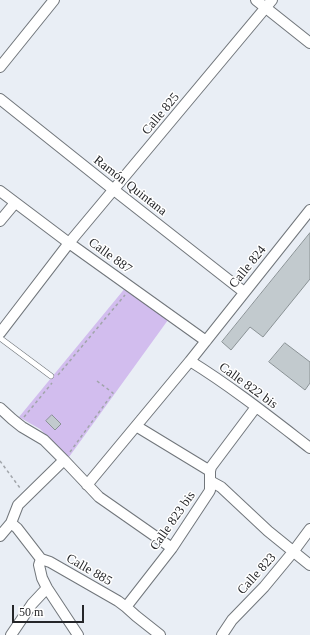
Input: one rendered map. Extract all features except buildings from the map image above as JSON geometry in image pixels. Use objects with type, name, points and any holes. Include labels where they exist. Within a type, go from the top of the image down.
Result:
[{"type":"street","points":[[0,67],[54,0]]},
{"type":"street","points":[[256,0],[269,4],[310,44]]},
{"type":"street","name":"Calle 825","points":[[0,333],[69,243],[269,4]]},
{"type":"street","name":"Ramón Quintana","points":[[0,99],[244,292]]},
{"type":"street","name":"Calle 887","points":[[0,191],[69,243],[206,341]]},
{"type":"street","points":[[0,221],[15,203]]},
{"type":"street","name":"Calle 824","points":[[206,341],[310,210]]},
{"type":"street","points":[[87,485],[206,341]]},
{"type":"street","name":"Calle 822 bis","points":[[190,361],[256,407],[310,448]]},
{"type":"street","name":"Calle 823 bis","points":[[126,607],[172,548],[209,492],[211,467],[256,407]]},
{"type":"street","points":[[0,408],[15,421],[44,440],[99,497],[172,548]]},
{"type":"street","points":[[136,426],[210,476],[268,531],[310,565]]},
{"type":"street","points":[[0,536],[11,523],[18,505],[64,460]]},
{"type":"street","points":[[11,523],[17,528],[41,558],[40,565],[42,578],[78,635]]},
{"type":"street","name":"Calle 823","points":[[222,635],[232,620],[264,587],[310,529]]},
{"type":"street","name":"Calle 885","points":[[41,558],[126,607],[160,635]]},
{"type":"street","points":[[11,635],[32,604],[47,588]]},
{"type":"lane","points":[[0,338],[51,376]]},
{"type":"path","points":[[57,376],[131,288]]},
{"type":"path","points":[[64,460],[113,393],[97,381]]},
{"type":"path","points":[[15,421],[52,382]]},
{"type":"path","points":[[0,461],[26,497]]},
{"type":"shaded area","points":[[126,287],[168,320],[69,457],[40,429],[19,417]]}]
